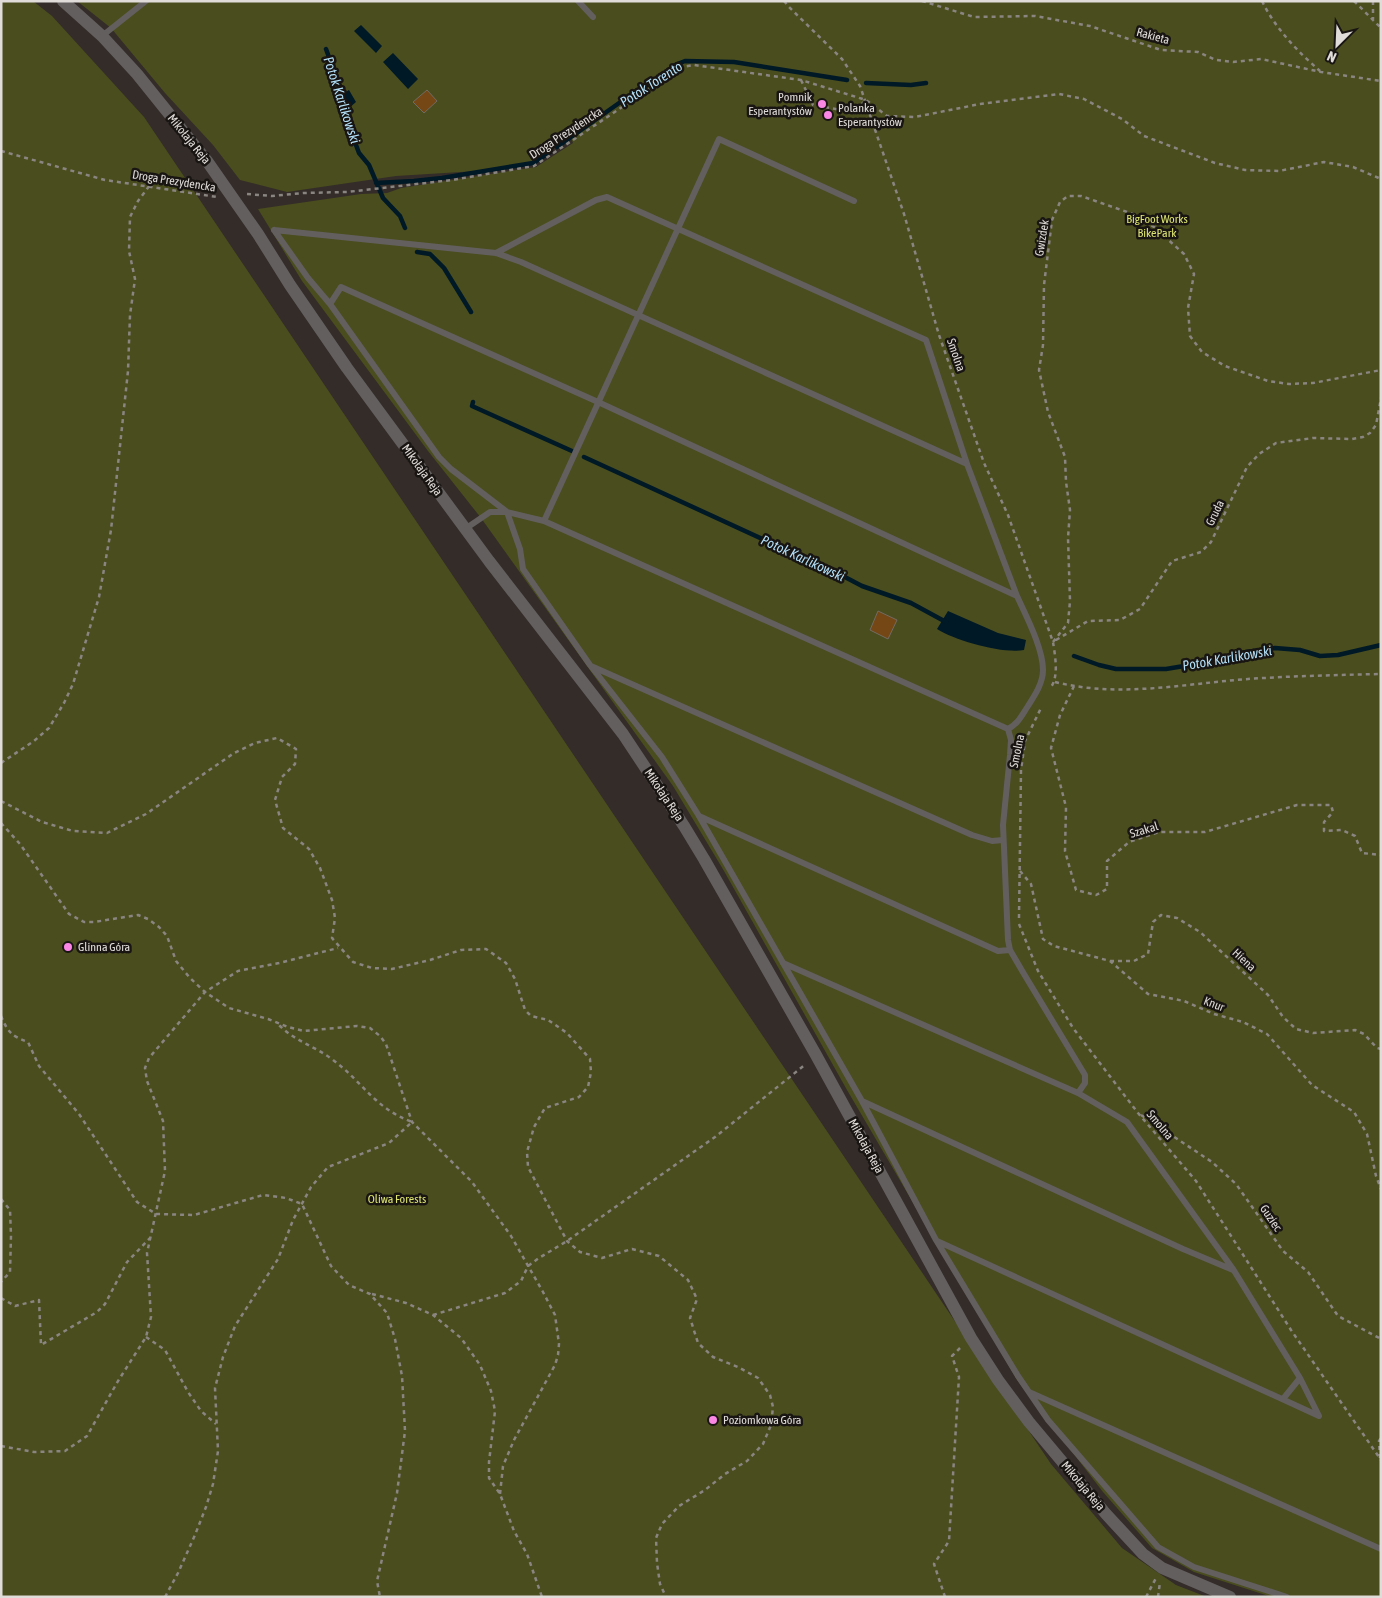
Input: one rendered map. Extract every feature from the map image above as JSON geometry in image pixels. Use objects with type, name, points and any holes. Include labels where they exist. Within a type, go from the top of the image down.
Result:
[{"type":"street","name":"Mikołaja Reja","points":[[63,1],[102,36],[137,74],[207,161],[347,368],[465,529],[628,742],[699,851],[816,1055],[972,1338],[998,1380],[1029,1422],[1128,1539],[1143,1554],[1162,1568],[1230,1597]]},
{"type":"lane","points":[[102,36],[146,1]]},
{"type":"lane","points":[[578,1],[593,17]]},
{"type":"lane","points":[[544,521],[719,139],[854,201]]},
{"type":"lane","points":[[465,529],[490,512],[507,512],[544,521],[1008,729],[1015,726],[1041,683],[1043,670],[1036,639],[1017,596],[967,464],[926,340],[607,196],[496,253]]},
{"type":"lane","points":[[967,464],[521,262],[496,253],[274,230],[308,278],[330,304],[439,457],[451,469],[507,512],[520,549],[523,569],[590,665],[662,757],[699,816],[862,1101],[936,1240],[1027,1392],[1048,1420],[1158,1547],[1194,1567],[1287,1597]]},
{"type":"lane","points":[[330,304],[340,287],[598,402],[1017,596]]},
{"type":"lane","points":[[590,665],[972,835],[992,841],[1003,840]]},
{"type":"lane","points":[[1008,729],[1011,740],[1003,840],[1010,950],[1085,1075],[1085,1083],[1078,1093]]},
{"type":"lane","points":[[699,816],[998,951],[1010,950]]},
{"type":"lane","points":[[783,963],[1078,1093],[1127,1122],[1234,1270],[1300,1378],[1319,1416],[936,1240]]},
{"type":"lane","points":[[862,1101],[1183,1249],[1234,1270]]},
{"type":"lane","points":[[1283,1399],[1300,1378]]},
{"type":"lane","points":[[1027,1392],[1381,1549]]},
{"type":"path","name":"Smolna","points":[[784,1],[842,59],[860,86],[866,100],[904,214],[939,335],[984,463],[1008,516],[1053,642],[1055,682]]},
{"type":"path","name":"Rakieta","points":[[922,1],[974,17],[1035,16],[1090,26],[1161,50],[1198,52],[1216,60],[1233,62],[1261,59],[1321,72],[1381,81]]},
{"type":"path","points":[[1262,1],[1268,14],[1302,55],[1321,72]]},
{"type":"path","points":[[1354,1],[1381,28]]},
{"type":"path","points":[[1373,1],[1373,20]]},
{"type":"path","name":"Droga Prezydencka","points":[[1,152],[105,180],[150,185],[192,194],[233,198],[247,194],[272,196],[347,192],[452,180],[534,166],[682,67],[694,65],[801,80],[866,100]]},
{"type":"path","points":[[801,80],[813,105],[853,112],[866,100],[887,116],[915,117],[980,104],[1059,94],[1084,99],[1122,118],[1144,136],[1237,168],[1279,171],[1324,162],[1353,167],[1381,179]]},
{"type":"path","points":[[1,763],[34,741],[49,728],[64,703],[73,684],[99,597],[111,530],[128,371],[130,315],[135,279],[129,251],[130,217],[138,201],[150,185]]},
{"type":"path","name":"Gwizdek","points":[[1053,642],[1068,624],[1070,601],[1068,538],[1070,510],[1065,457],[1048,412],[1039,370],[1043,345],[1044,285],[1052,220],[1060,202],[1068,196],[1081,196],[1133,214],[1154,226],[1184,254],[1194,274],[1188,308],[1190,336],[1202,352],[1225,366],[1268,382],[1289,384],[1313,383],[1381,370]]},
{"type":"path","name":"Gruda","points":[[1053,642],[1088,621],[1120,620],[1140,609],[1172,561],[1201,552],[1211,542],[1247,467],[1259,454],[1276,443],[1313,438],[1352,439],[1363,437],[1370,433],[1376,425],[1381,398]]},
{"type":"path","points":[[1050,688],[1055,682],[1074,686],[1128,691],[1247,679],[1381,674]]},
{"type":"path","name":"Szakal","points":[[1074,686],[1060,714],[1052,748],[1066,807],[1065,851],[1076,890],[1096,895],[1107,889],[1107,861],[1129,842],[1159,832],[1205,832],[1297,805],[1331,805],[1333,812],[1324,822],[1324,831],[1342,830],[1355,836],[1362,853],[1381,855]]},
{"type":"path","name":"Smolna","points":[[1043,703],[1025,741],[1021,770],[1019,925],[1038,971],[1073,1028],[1138,1113],[1196,1181],[1291,1330],[1380,1459]]},
{"type":"path","points":[[1,801],[42,822],[72,831],[107,833],[146,814],[234,753],[255,743],[277,738],[296,749],[295,764],[282,777],[275,800],[283,828],[309,849],[320,868],[332,900],[334,918],[332,938],[353,962],[372,968],[392,969],[461,950],[486,949],[506,963],[516,979],[525,1010],[531,1016],[548,1020],[567,1033],[590,1059],[591,1072],[588,1088],[579,1097],[545,1108],[534,1127],[527,1152],[528,1167],[567,1241],[580,1252],[602,1258],[632,1249],[659,1256],[688,1280],[697,1299],[690,1318],[698,1343],[713,1357],[738,1367],[758,1378],[770,1394],[774,1407],[771,1425],[763,1444],[747,1461],[679,1506],[662,1524],[656,1538],[657,1563],[660,1584],[666,1597]]},
{"type":"path","points":[[1,823],[20,844],[70,914],[84,922],[138,915],[148,919],[167,936],[176,961],[190,978],[205,992],[229,1008],[304,1031],[357,1026],[370,1028],[386,1044],[412,1122]]},
{"type":"path","name":"Knur","points":[[1020,871],[1031,884],[1043,939],[1054,946],[1110,961],[1148,994],[1184,1001],[1214,1014],[1243,1022],[1267,1034],[1312,1084],[1354,1112],[1367,1134],[1376,1176],[1381,1188]]},
{"type":"path","name":"Hiena","points":[[1110,961],[1134,961],[1148,954],[1152,922],[1161,915],[1177,918],[1200,932],[1268,995],[1283,1017],[1296,1028],[1313,1033],[1355,1030],[1364,1034],[1376,1048],[1381,1050]]},
{"type":"path","points":[[1,1446],[34,1452],[65,1451],[87,1436],[118,1381],[146,1337],[151,1316],[147,1254],[165,1170],[163,1121],[147,1081],[146,1068],[149,1058],[205,992],[238,971],[279,963],[339,947]]},
{"type":"path","points":[[1,1016],[7,1030],[15,1037],[28,1042],[40,1066],[79,1114],[137,1202],[156,1214],[194,1215],[263,1195],[286,1198],[302,1204],[332,1266],[350,1285],[370,1294],[406,1303],[433,1315],[461,1338],[480,1365],[491,1391],[495,1411],[489,1478],[500,1494],[514,1531],[527,1554],[542,1597]]},
{"type":"path","points":[[276,1022],[296,1040],[316,1048],[335,1061],[385,1109],[398,1117],[412,1122],[472,1182],[511,1236],[554,1315],[559,1344],[558,1355],[514,1440],[503,1466],[500,1494]]},
{"type":"path","points":[[433,1315],[505,1293],[521,1281],[528,1266],[567,1241],[715,1137],[816,1055]]},
{"type":"path","name":"Guziec","points":[[1138,1113],[1212,1162],[1230,1178],[1260,1216],[1284,1251],[1308,1272],[1338,1316],[1381,1339]]},
{"type":"path","points":[[164,1597],[178,1573],[206,1507],[213,1484],[218,1451],[215,1388],[226,1349],[235,1326],[278,1259],[293,1220],[311,1187],[328,1168],[389,1143],[412,1122]]},
{"type":"path","points":[[1,1199],[10,1210],[11,1236],[10,1272],[1,1282]]},
{"type":"path","points":[[1,1298],[15,1306],[39,1300],[41,1345],[97,1312],[105,1304],[128,1262],[150,1238]]},
{"type":"path","points":[[370,1294],[387,1313],[396,1339],[402,1376],[405,1432],[397,1493],[377,1581],[380,1597]]},
{"type":"path","points":[[146,1337],[165,1350],[188,1392],[201,1411],[216,1424]]},
{"type":"path","points":[[945,1597],[934,1564],[949,1541],[959,1377],[952,1356],[972,1338]]},
{"type":"path","points":[[1380,1459],[1379,1441],[1381,1438]]},
{"type":"path","points":[[1146,1597],[1162,1568]]},
{"type":"green space","name":"Oliwa Forests","points":[[1,1],[33,1],[52,16],[144,117],[1051,1464],[1122,1548],[1176,1585],[1207,1597],[1,1597]]},
{"type":"green space","name":"BigFoot Works BikePark","points":[[77,1],[1381,1],[1381,1597],[1272,1597],[1194,1572],[1152,1548],[1103,1492],[1017,1380],[847,1090],[724,871],[673,786],[481,518],[428,451],[302,281],[258,209],[361,194],[387,193],[401,188],[536,167],[573,143],[571,138],[534,162],[477,171],[396,176],[287,192],[240,180],[213,145],[165,93],[111,28]]},
{"type":"water","points":[[361,25],[382,46],[376,53],[354,31]]},
{"type":"water","points":[[393,53],[418,79],[408,89],[383,62]]},
{"type":"water","points":[[349,90],[356,102],[348,109],[345,108],[337,97]]},
{"type":"water","points":[[948,611],[998,633],[1026,640],[1024,650],[1004,650],[980,646],[945,634],[937,629]]},
{"type":"building","points":[[427,90],[437,101],[424,113],[413,102]]},
{"type":"building","points":[[878,611],[897,620],[888,639],[870,630]]},
{"type":"waterway","name":"Potok Karlikowski","points":[[326,49],[348,109],[349,127],[359,153],[369,165],[383,198],[400,216],[405,228]]},
{"type":"waterway","name":"Potok Torento","points":[[557,147],[636,91],[655,81],[675,65],[685,61],[734,62],[847,80]]},
{"type":"waterway","name":"Potok Torento","points":[[866,83],[911,85],[926,83]]},
{"type":"waterway","name":"Potok Torento","points":[[376,183],[442,178],[533,163],[550,152]]},
{"type":"waterway","name":"Potok Karlikowski","points":[[417,252],[430,254],[444,268],[471,312]]},
{"type":"waterway","name":"Potok Karlikowski","points":[[473,402],[472,406],[572,451]]},
{"type":"waterway","name":"Potok Karlikowski","points":[[584,457],[862,586],[911,603],[946,622]]},
{"type":"waterway","name":"Potok Karlikowski","points":[[1074,656],[1116,669],[1166,669],[1214,661],[1246,652],[1275,648],[1300,650],[1320,656],[1338,655],[1381,645]]},
{"type":"place","name":"Pomnik Esperantystów","points":[[822,104]]},
{"type":"place","name":"Polanka Esperantystów","points":[[828,115]]},
{"type":"place","name":"Glinna Góra","points":[[68,947]]},
{"type":"place","name":"Poziomkowa Góra","points":[[713,1420]]}]
